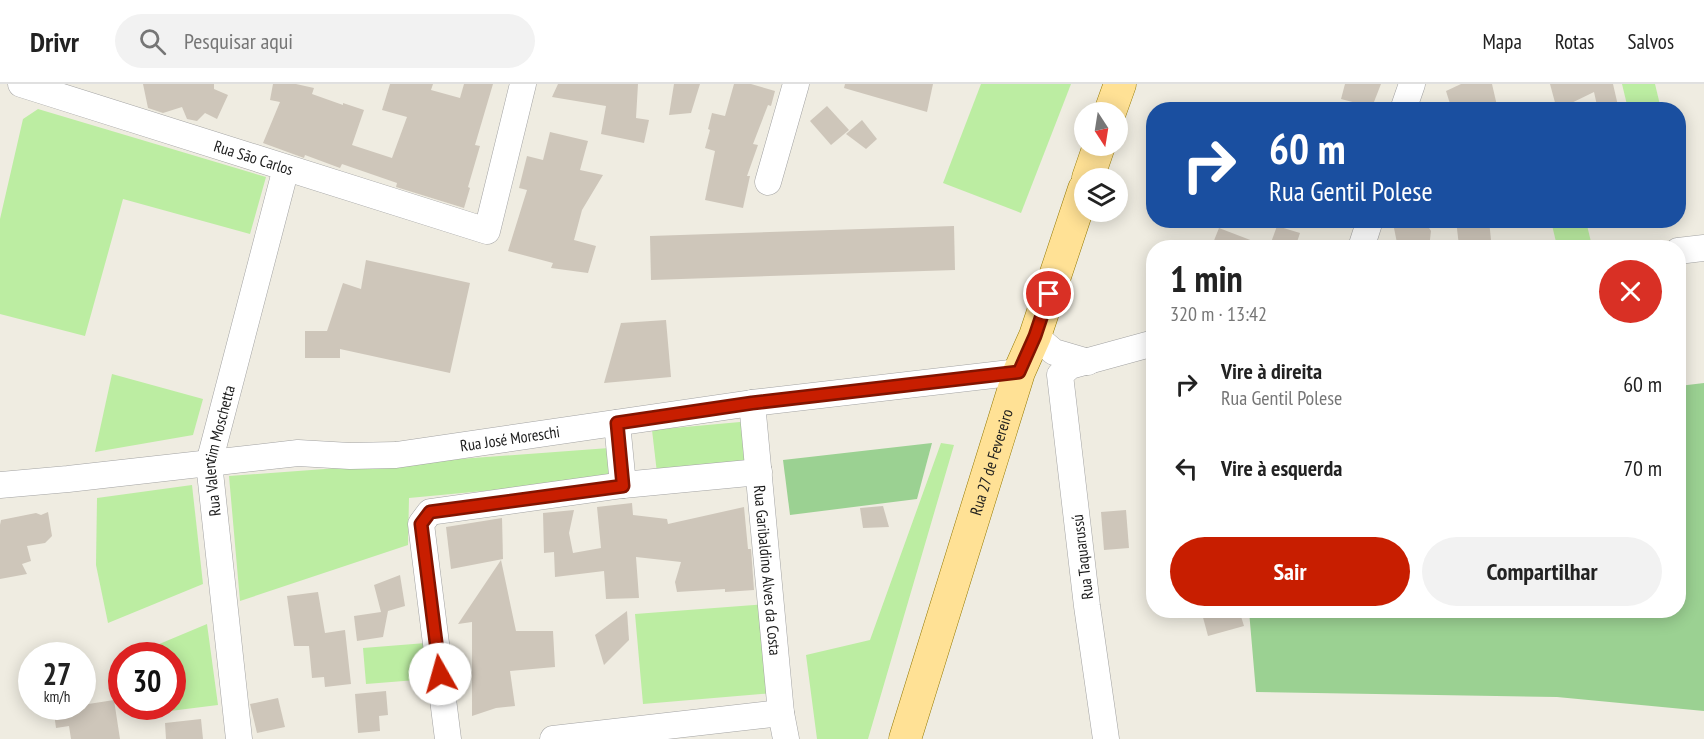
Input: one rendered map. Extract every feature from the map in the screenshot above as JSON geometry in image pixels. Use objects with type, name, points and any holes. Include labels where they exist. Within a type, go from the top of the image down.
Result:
[{"type":"main road","points":[[1114,102],[1120,84]]},
{"type":"main road","name":"Rua 27 de Fevereiro","points":[[905,739],[1019,372],[1035,336],[1074,219]]},
{"type":"street","points":[[30,87],[65,84]]},
{"type":"street","name":"Rua São Carlos","points":[[30,87],[487,231],[523,84]]},
{"type":"street","points":[[768,182],[796,84]]},
{"type":"street","points":[[1406,102],[1412,84]]},
{"type":"street","name":"Rua Valentim Moschetta","points":[[239,739],[209,463],[286,168]]},
{"type":"street","points":[[1686,250],[1704,248]]},
{"type":"street","points":[[1035,336],[1053,352],[1088,362],[1146,345]]},
{"type":"street","name":"Rua Taquarussú","points":[[1088,362],[1070,366],[1060,375],[1087,606],[1106,739]]},
{"type":"street","name":"Rua José Moreschi","points":[[0,485],[298,453],[350,456],[396,455],[752,403],[1019,372]]},
{"type":"street","name":"Rua Garibaldino Alves da Costa","points":[[752,403],[786,739]]},
{"type":"street","points":[[617,423],[623,486]]},
{"type":"street","points":[[448,739],[421,524],[430,512],[623,486],[759,472]]},
{"type":"street","points":[[553,739],[782,713]]},
{"type":"green space","points":[[981,84],[1071,84],[1021,213],[943,183]]},
{"type":"green space","points":[[1622,84],[1655,84],[1659,102],[1626,102]]},
{"type":"green space","points":[[38,109],[266,177],[250,234],[123,199],[85,336],[0,314],[0,219],[23,119]]},
{"type":"green space","points":[[1553,228],[1588,228],[1591,240],[1556,240]]},
{"type":"green space","points":[[112,374],[203,399],[193,435],[95,452]]},
{"type":"green space","points":[[1704,383],[1704,711],[1557,697],[1256,692],[1250,618],[1686,618],[1686,385]]},
{"type":"green space","points":[[751,421],[755,463],[657,473],[652,430]]},
{"type":"green space","points":[[932,443],[917,499],[790,515],[783,460]]},
{"type":"green space","points":[[941,443],[954,445],[868,739],[817,739],[806,655],[870,640]]},
{"type":"green space","points":[[609,448],[611,479],[409,498],[408,545],[240,601],[229,476]]},
{"type":"green space","points":[[192,485],[203,584],[108,623],[96,565],[97,498]]},
{"type":"green space","points":[[766,604],[773,693],[643,704],[635,614]]},
{"type":"green space","points":[[207,624],[218,705],[186,709],[186,642],[164,642]]},
{"type":"green space","points":[[426,643],[429,679],[366,684],[363,648]]},
{"type":"building","points":[[143,84],[214,84],[214,89],[228,95],[217,119],[205,113],[197,121],[187,119],[182,107],[163,113],[148,108]]},
{"type":"building","points":[[273,84],[296,84],[314,88],[312,94],[364,110],[352,145],[392,158],[407,117],[382,110],[390,84],[433,84],[431,90],[460,98],[464,84],[493,84],[475,145],[480,146],[464,208],[396,187],[397,183],[342,164],[340,168],[263,143],[280,102],[270,100]]},
{"type":"building","points":[[558,84],[638,84],[636,118],[649,120],[644,143],[601,134],[606,106],[552,97]]},
{"type":"building","points":[[674,84],[700,84],[691,113],[669,115]]},
{"type":"building","points":[[734,84],[751,84],[775,91],[771,106],[768,105],[753,144],[758,145],[747,176],[750,176],[743,208],[705,200],[715,151],[705,148],[712,113],[725,116]]},
{"type":"building","points":[[845,84],[933,84],[927,112],[844,88]]},
{"type":"building","points":[[1345,84],[1381,84],[1374,102],[1353,102],[1341,99]]},
{"type":"building","points":[[1461,84],[1492,84],[1496,102],[1449,102],[1446,91]]},
{"type":"building","points":[[1550,84],[1613,84],[1617,102],[1596,102],[1594,92],[1573,102],[1555,102]]},
{"type":"building","points":[[827,106],[849,130],[831,145],[810,121]]},
{"type":"building","points":[[862,120],[877,139],[866,149],[846,134]]},
{"type":"building","points":[[550,132],[588,141],[580,170],[603,175],[582,210],[574,240],[596,246],[588,273],[551,268],[553,263],[508,251],[527,190],[519,188],[527,156],[543,160]]},
{"type":"building","points":[[954,226],[955,270],[651,280],[650,236]]},
{"type":"building","points":[[1219,228],[1250,240],[1214,240]]},
{"type":"building","points":[[1276,228],[1300,233],[1298,240],[1272,240]]},
{"type":"building","points":[[1394,228],[1429,228],[1431,231],[1430,240],[1396,240]]},
{"type":"building","points":[[1457,228],[1490,228],[1491,240],[1458,240]]},
{"type":"building","points":[[366,260],[470,283],[450,373],[340,349],[340,358],[305,358],[305,331],[327,331],[343,283],[361,289]]},
{"type":"building","points":[[666,320],[671,377],[604,383],[621,323]]},
{"type":"building","points":[[632,503],[633,515],[667,519],[668,524],[744,507],[748,549],[751,549],[754,590],[677,592],[675,582],[681,562],[636,557],[639,598],[606,599],[604,571],[555,577],[554,552],[544,553],[543,513],[574,510],[569,533],[573,553],[601,548],[597,507]]},
{"type":"building","points":[[883,506],[889,527],[863,528],[860,508]]},
{"type":"building","points":[[1126,510],[1129,548],[1104,550],[1101,512]]},
{"type":"building","points":[[48,512],[52,536],[45,543],[27,546],[31,561],[22,564],[27,574],[0,579],[1,520]]},
{"type":"building","points":[[502,518],[503,559],[451,569],[446,527]]},
{"type":"building","points":[[501,560],[516,631],[553,631],[555,667],[510,671],[515,706],[496,708],[472,716],[472,622],[458,624]]},
{"type":"building","points":[[400,575],[405,606],[388,611],[383,637],[357,641],[354,616],[381,612],[374,585]]},
{"type":"building","points":[[318,592],[325,633],[345,630],[351,684],[325,687],[324,677],[312,678],[309,646],[294,646],[287,596]]},
{"type":"building","points":[[627,611],[629,640],[604,665],[595,635]]},
{"type":"building","points":[[1203,618],[1242,618],[1244,626],[1208,636]]},
{"type":"building","points":[[386,691],[388,715],[379,716],[380,731],[358,733],[355,694]]},
{"type":"building","points":[[278,698],[285,727],[257,733],[250,704]]},
{"type":"building","points":[[108,701],[108,720],[117,720],[120,739],[71,739],[69,726],[56,728],[55,720],[96,720],[96,703]]},
{"type":"building","points":[[201,719],[203,739],[166,739],[165,723]]},
{"type":"route","points":[[440,674],[421,524],[430,512],[623,486],[617,423],[752,403],[1019,372],[1035,336],[1049,294]]}]
